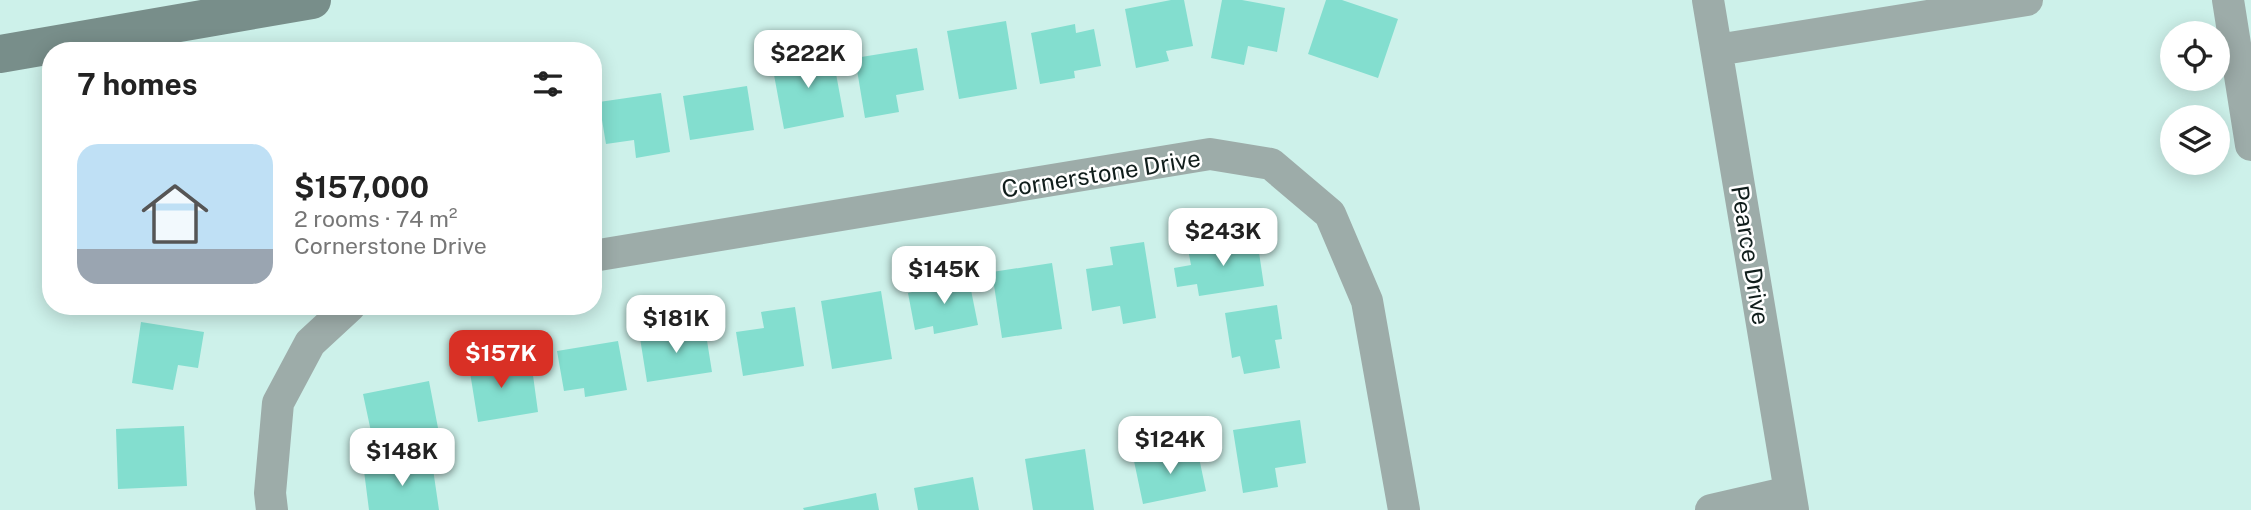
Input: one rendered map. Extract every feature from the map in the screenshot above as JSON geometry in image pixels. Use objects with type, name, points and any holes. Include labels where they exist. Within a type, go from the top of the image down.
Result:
[{"type":"main road","points":[[69,42],[312,0]]},
{"type":"main road","points":[[0,54],[42,47]]},
{"type":"street","name":"Pearce Drive","points":[[1707,0],[1792,501]]},
{"type":"street","points":[[1717,50],[2027,0]]},
{"type":"street","points":[[2228,0],[2251,145]]},
{"type":"street","name":"Cornerstone Drive","points":[[602,255],[1210,154],[1271,164],[1330,214],[1367,301],[1404,510]]},
{"type":"street","points":[[272,510],[270,493],[278,403],[310,343],[340,315]]},
{"type":"street","points":[[1711,510],[1792,501]]},
{"type":"building","points":[[1184,0],[1193,46],[1166,51],[1169,61],[1136,68],[1125,9]]},
{"type":"building","points":[[1222,0],[1242,0],[1285,8],[1277,52],[1248,46],[1244,65],[1211,58]]},
{"type":"building","points":[[1326,0],[1342,0],[1398,19],[1378,78],[1308,54]]},
{"type":"building","points":[[1006,21],[1017,89],[959,99],[947,31]]},
{"type":"building","points":[[1075,24],[1076,33],[1094,29],[1101,66],[1074,71],[1075,78],[1040,84],[1031,33]]},
{"type":"building","points":[[917,48],[924,90],[896,95],[899,112],[865,118],[855,58]]},
{"type":"building","points":[[832,52],[844,117],[784,129],[772,64]]},
{"type":"building","points":[[747,86],[754,130],[690,140],[683,96]]},
{"type":"building","points":[[661,93],[670,152],[636,158],[634,140],[606,144],[602,102]]},
{"type":"building","points":[[1257,239],[1264,286],[1199,296],[1197,284],[1177,287],[1174,268],[1191,265],[1188,249]]},
{"type":"building","points":[[1144,242],[1156,318],[1123,324],[1120,306],[1092,311],[1086,269],[1113,265],[1110,247]]},
{"type":"building","points":[[1052,263],[1062,329],[1002,338],[992,272]]},
{"type":"building","points":[[968,275],[978,325],[934,334],[933,326],[915,330],[908,293],[933,287],[932,282]]},
{"type":"building","points":[[881,291],[892,359],[832,369],[821,301]]},
{"type":"building","points":[[1277,305],[1282,339],[1275,340],[1280,368],[1244,374],[1240,356],[1232,358],[1225,313]]},
{"type":"building","points":[[795,307],[804,366],[743,376],[736,332],[764,328],[761,312]]},
{"type":"building","points":[[141,322],[204,332],[198,368],[178,365],[173,390],[132,383]]},
{"type":"building","points":[[705,328],[712,372],[647,382],[640,338]]},
{"type":"building","points":[[618,341],[627,390],[585,397],[584,388],[564,391],[557,351]]},
{"type":"building","points":[[501,355],[504,372],[532,368],[538,412],[478,422],[468,360]]},
{"type":"building","points":[[429,381],[438,428],[373,441],[363,394]]},
{"type":"building","points":[[1300,420],[1306,463],[1275,468],[1278,487],[1243,493],[1233,430]]},
{"type":"building","points":[[184,426],[187,486],[118,489],[116,429]]},
{"type":"building","points":[[1197,448],[1206,491],[1143,504],[1134,461]]},
{"type":"building","points":[[1085,449],[1094,510],[1033,510],[1025,459]]},
{"type":"building","points":[[432,462],[439,510],[369,510],[364,471]]},
{"type":"building","points":[[973,477],[979,510],[918,510],[914,488]]},
{"type":"building","points":[[876,493],[879,510],[803,508]]}]
